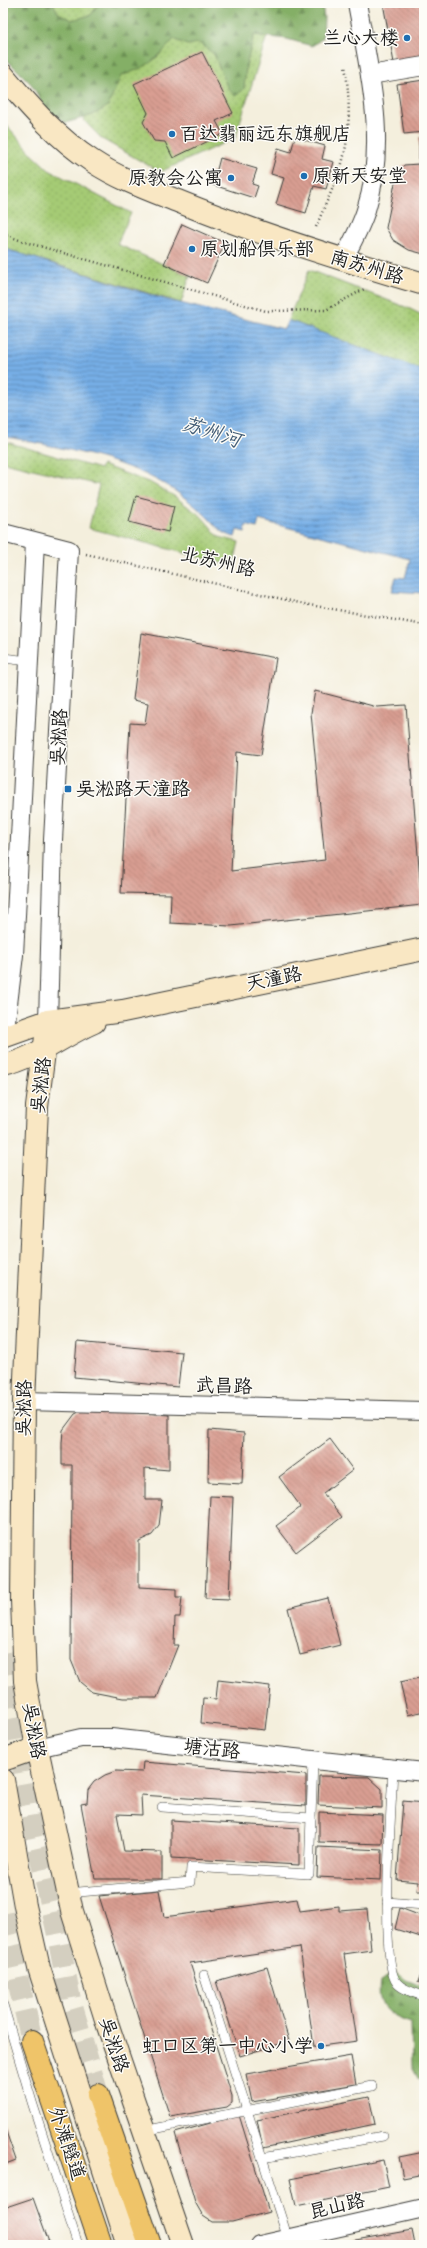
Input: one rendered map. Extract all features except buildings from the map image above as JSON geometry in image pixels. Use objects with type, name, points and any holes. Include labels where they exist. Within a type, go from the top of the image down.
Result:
[{"type":"main road","name":"南苏州路","points":[[3,75],[56,133],[93,162],[131,182],[214,216],[343,260],[424,284]]},
{"type":"main road","name":"天潼路","points":[[4,1037],[48,1021],[123,1011],[424,949]]},
{"type":"main road","name":"天潼路","points":[[3,1065],[19,1063],[70,1033],[123,1011]]},
{"type":"main road","name":"吴淞路","points":[[48,1021],[37,1107],[24,1401],[22,1600],[25,1681],[37,1748],[72,1911],[108,2026],[183,2245]]},
{"type":"main road","name":"吴淞路","points":[[3,1065],[4,1037]]},
{"type":"main road","name":"塘沽路","points":[[3,1760],[37,1748]]},
{"type":"main road","points":[[3,1780],[25,1906],[39,1968],[128,2245]]},
{"type":"main road","name":"外滩隧道","points":[[32,2041],[101,2245]]},
{"type":"main road","points":[[98,2095],[150,2245]]},
{"type":"street","points":[[343,260],[366,210],[376,160],[373,88],[357,3]]},
{"type":"street","points":[[370,75],[424,66]]},
{"type":"street","points":[[3,533],[69,550]]},
{"type":"street","name":"吴淞路","points":[[4,1037],[14,955],[11,873],[29,661],[35,542]]},
{"type":"street","name":"吴淞路","points":[[48,1021],[53,840],[69,550]]},
{"type":"street","name":"武昌路","points":[[24,1401],[424,1411]]},
{"type":"street","name":"塘沽路","points":[[37,1748],[81,1738],[111,1738],[424,1772]]},
{"type":"street","name":"昆山路","points":[[260,2245],[424,2208]]},
{"type":"lane","points":[[3,658],[29,661]]},
{"type":"lane","points":[[68,1893],[190,1882],[191,1867],[309,1874],[313,1760]]},
{"type":"lane","points":[[393,1768],[387,1902],[389,1967],[396,1983],[407,1990],[424,1996]]},
{"type":"lane","points":[[162,1807],[311,1818]]},
{"type":"lane","points":[[387,1902],[424,1905]]},
{"type":"lane","points":[[204,1975],[288,2239]]},
{"type":"lane","points":[[3,2005],[32,2102],[78,2245]]},
{"type":"lane","points":[[143,2130],[372,2086]]},
{"type":"lane","points":[[262,2158],[383,2136]]},
{"type":"path","points":[[316,227],[341,166],[349,110],[345,66]]},
{"type":"path","points":[[3,234],[25,242],[266,311],[326,310],[372,285]]},
{"type":"path","name":"北苏州路","points":[[69,550],[304,604],[424,625]]},
{"type":"green space","points":[[3,3],[295,3],[276,7],[235,138],[160,172],[102,139],[3,36]]},
{"type":"green space","points":[[3,3],[53,3],[58,13],[72,20],[91,15],[99,3],[322,3],[324,17],[323,38],[312,46],[287,39],[254,35],[246,66],[244,89],[235,96],[227,87],[214,54],[199,43],[187,45],[174,39],[156,58],[145,66],[121,76],[108,106],[93,115],[65,123],[44,107],[32,85],[3,56]]},
{"type":"green space","points":[[3,121],[33,155],[49,170],[131,213],[117,244],[190,276],[181,303],[3,248]]},
{"type":"green space","points":[[309,270],[408,308],[424,316],[424,371],[288,320]]},
{"type":"green space","points":[[3,441],[100,469],[102,465],[151,483],[174,496],[202,517],[219,537],[239,542],[233,566],[89,528],[99,485],[4,462],[3,465]]},
{"type":"green space","points":[[396,1972],[406,1980],[424,1987],[424,2080],[419,2080],[412,2067],[411,2023],[396,2017],[385,2009],[380,1998],[380,1981]]},
{"type":"water","name":"苏州河","points":[[3,248],[164,299],[284,329],[288,320],[424,371],[424,593],[392,591],[396,577],[405,578],[410,559],[259,520],[257,528],[246,525],[245,532],[237,530],[235,537],[221,531],[199,509],[175,491],[155,479],[137,471],[100,458],[3,436]]},
{"type":"tunnel","points":[[3,1653],[34,1828],[57,1930],[70,2000],[98,2095]]},
{"type":"tunnel","points":[[3,1914],[32,2041]]},
{"type":"place","name":"兰心大楼","points":[[407,38]]},
{"type":"place","name":"百达翡丽远东旗舰店","points":[[172,134]]},
{"type":"place","name":"原新天安堂","points":[[304,176]]},
{"type":"place","name":"原教会公寓","points":[[231,178]]},
{"type":"place","name":"原划船俱乐部","points":[[192,249]]},
{"type":"place","name":"吴淞路天潼路","points":[[68,789]]},
{"type":"place","name":"虹口区第一中心小学","points":[[321,2046]]}]
